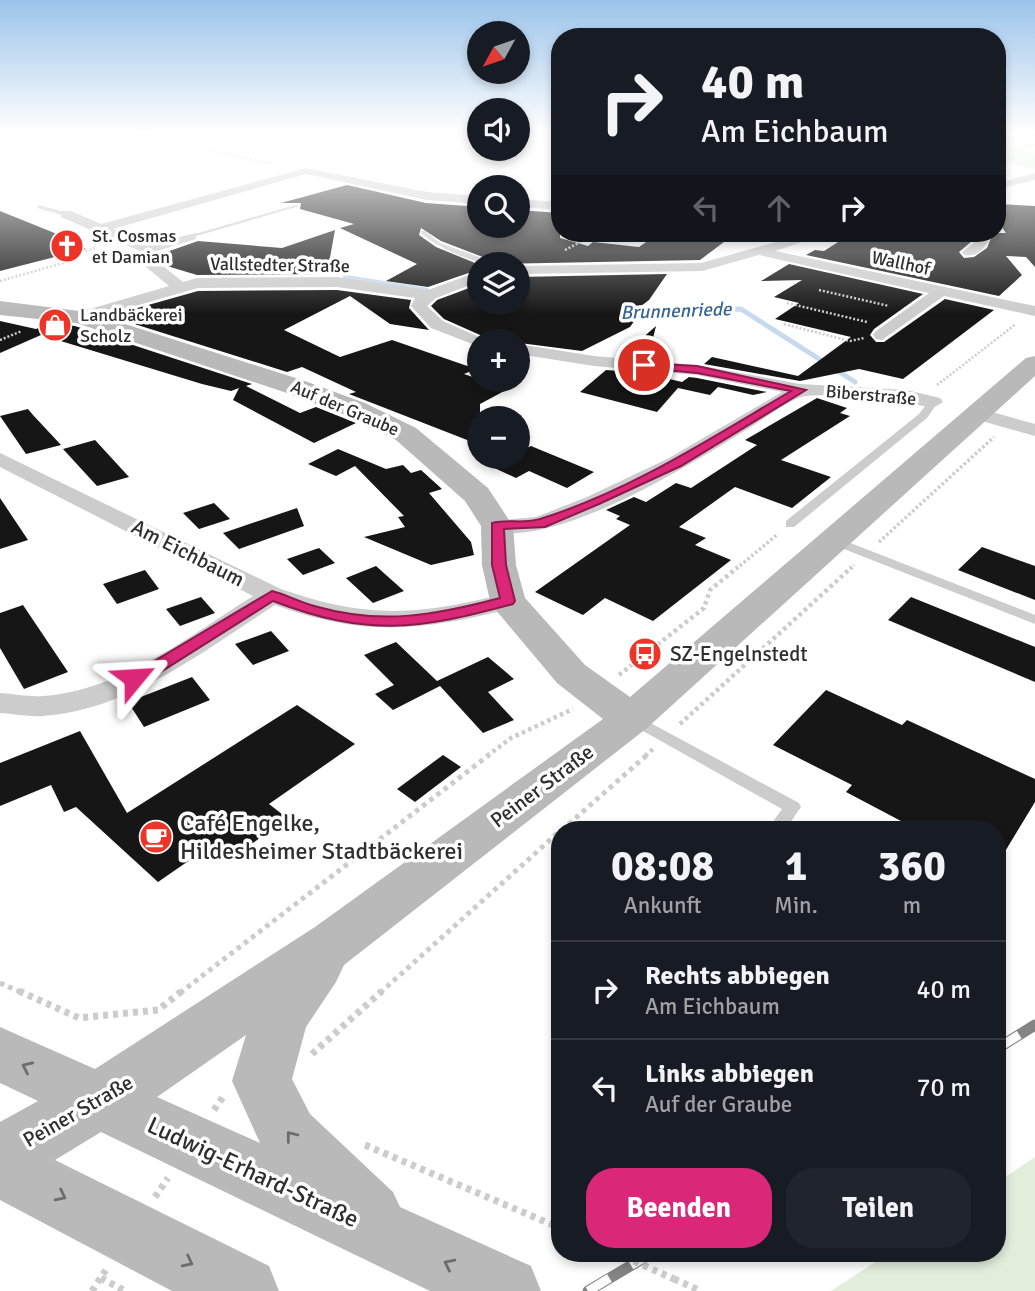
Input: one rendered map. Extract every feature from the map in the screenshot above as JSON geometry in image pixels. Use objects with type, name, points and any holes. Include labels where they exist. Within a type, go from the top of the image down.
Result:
[{"type":"main road","name":"Auf der Graube","points":[[0,308],[79,317],[293,386],[355,409],[406,434],[478,495],[497,526],[499,565],[508,601],[571,674],[631,716]]},
{"type":"main road","name":"Peiner Straße","points":[[0,1156],[99,1101],[334,943],[631,716],[851,547],[978,414],[1035,363]]},
{"type":"main road","points":[[334,943],[280,1017],[244,1086],[288,1136],[392,1236]]},
{"type":"main road","name":"Ludwig-Erhard-Straße","points":[[0,1054],[506,1291]]},
{"type":"main road","points":[[0,1166],[244,1291]]},
{"type":"street","points":[[99,229],[227,193]]},
{"type":"street","points":[[414,193],[467,199]]},
{"type":"street","points":[[530,204],[551,205]]},
{"type":"street","points":[[66,214],[86,220],[99,229],[148,249],[191,236]]},
{"type":"street","points":[[530,270],[691,268],[760,252],[785,242]]},
{"type":"street","points":[[969,253],[981,242]]},
{"type":"street","points":[[148,249],[144,258],[178,286]]},
{"type":"street","name":"Wallhof","points":[[760,252],[1033,310]]},
{"type":"street","name":"Vallstedter Straße","points":[[79,317],[178,286],[197,283],[337,282],[430,295],[467,280]]},
{"type":"street","points":[[887,331],[941,291]]},
{"type":"street","points":[[430,295],[421,300],[419,306],[423,314],[436,324],[467,337]]},
{"type":"street","name":"Biberstraße","points":[[530,351],[594,361],[697,369],[800,390],[906,396],[933,402]]},
{"type":"street","points":[[497,526],[540,524],[595,502],[677,463],[800,390]]},
{"type":"street","points":[[978,414],[1035,430]]},
{"type":"street","name":"Am Eichbaum","points":[[1,461],[272,595],[314,611],[382,624],[445,618],[508,601]]},
{"type":"street","points":[[0,703],[44,706],[95,694],[153,670],[272,595]]},
{"type":"lane","points":[[191,236],[297,206]]},
{"type":"lane","points":[[39,207],[66,214]]},
{"type":"lane","points":[[423,232],[438,244],[467,254]]},
{"type":"lane","points":[[790,524],[923,416],[933,402]]},
{"type":"lane","points":[[851,547],[1035,620]]},
{"type":"lane","points":[[631,716],[793,807],[782,821]]},
{"type":"path","points":[[0,281],[63,263],[72,254],[96,248]]},
{"type":"path","points":[[819,290],[914,311]]},
{"type":"path","points":[[787,303],[887,331]]},
{"type":"path","points":[[933,402],[933,387],[1033,310]]},
{"type":"path","points":[[784,324],[850,341],[887,331]]},
{"type":"path","points":[[0,983],[79,1018],[158,1010],[511,738],[575,708],[631,716],[1010,423]]},
{"type":"path","points":[[567,821],[631,716],[704,608],[710,590],[790,524]]},
{"type":"path","points":[[244,1086],[296,1069],[551,839]]},
{"type":"path","points":[[360,1142],[382,1155],[551,1224]]},
{"type":"path","points":[[636,1262],[701,1291]]},
{"type":"path","points":[[101,1278],[125,1291]]},
{"type":"green space","points":[[1035,1157],[1035,1291],[831,1291],[875,1262],[1006,1262],[1006,1177]]},
{"type":"building","points":[[317,193],[383,193],[426,203],[467,206],[467,238],[530,238],[530,211],[551,212],[551,242],[574,242],[588,246],[593,242],[639,247],[646,242],[724,242],[700,260],[530,263],[530,252],[470,252],[441,241],[421,228],[419,235],[436,247],[467,260],[467,274],[428,287],[386,281],[417,264],[340,228],[354,224],[300,209],[301,203],[281,203]]},
{"type":"building","points":[[1006,204],[1035,206],[1035,267],[1026,257],[1006,256],[1022,275],[999,296],[806,255],[815,250],[824,251],[838,242],[971,242],[959,252],[964,258],[974,257],[987,248],[989,242],[1006,242]]},
{"type":"building","points":[[0,211],[62,236],[56,237],[86,249],[0,271]]},
{"type":"building","points":[[335,230],[327,274],[197,275],[167,266],[155,256],[198,241],[282,248]]},
{"type":"building","points":[[789,264],[923,294],[874,329],[870,335],[876,342],[884,342],[945,299],[994,310],[903,379],[859,369],[800,381],[704,364],[712,357],[798,376],[851,337],[775,319],[799,303],[774,297],[802,280],[761,281]]},
{"type":"building","points":[[667,274],[649,300],[633,312],[637,317],[630,327],[582,351],[530,344],[530,329],[467,329],[444,319],[431,306],[437,300],[467,289],[467,315],[530,315],[530,277]]},
{"type":"building","points":[[337,290],[411,300],[409,308],[429,330],[390,324],[350,296],[284,330],[340,357],[392,340],[467,366],[467,373],[464,374],[467,375],[467,392],[502,392],[480,406],[467,406],[467,440],[349,394],[356,392],[302,367],[287,372],[109,316],[198,291]]},
{"type":"building","points":[[0,321],[36,329],[50,323],[75,326],[252,384],[246,386],[300,413],[316,407],[356,423],[314,443],[233,400],[239,388],[231,391],[202,384],[41,335],[0,353]]},
{"type":"building","points":[[656,326],[648,358],[622,356]]},
{"type":"building","points":[[606,370],[644,373],[682,382],[689,377],[697,378],[767,392],[753,395],[718,387],[710,395],[678,388],[657,412],[580,392]]},
{"type":"building","points":[[817,398],[847,408],[840,413],[850,416],[781,460],[831,477],[792,508],[735,487],[679,527],[706,538],[695,545],[731,560],[653,621],[605,598],[583,615],[535,592],[630,525],[616,519],[620,516],[606,510],[634,497],[646,502],[676,483],[691,488],[757,445],[745,440]]},
{"type":"building","points":[[28,409],[61,445],[26,454],[0,416]]},
{"type":"building","points":[[95,440],[129,477],[97,486],[63,449]]},
{"type":"building","points":[[530,446],[594,472],[567,488],[529,471],[516,478],[496,469],[530,469]]},
{"type":"building","points":[[338,449],[386,469],[403,465],[411,473],[421,470],[442,489],[429,493],[471,542],[474,555],[431,565],[364,537],[405,527],[398,517],[404,516],[355,466],[336,476],[308,464]]},
{"type":"building","points":[[0,498],[28,540],[0,549]]},
{"type":"building","points":[[214,503],[230,519],[199,529],[183,513]]},
{"type":"building","points":[[297,508],[304,526],[239,549],[223,533]]},
{"type":"building","points":[[982,547],[1035,566],[1035,600],[958,570]]},
{"type":"building","points":[[319,548],[335,563],[303,575],[287,559]]},
{"type":"building","points":[[376,566],[404,591],[373,603],[346,578]]},
{"type":"building","points":[[145,570],[159,589],[117,604],[103,584]]},
{"type":"building","points":[[201,597],[215,613],[180,626],[166,609]]},
{"type":"building","points":[[911,597],[1035,647],[1035,682],[888,620]]},
{"type":"building","points":[[23,605],[68,672],[24,689],[0,648],[0,613]]},
{"type":"building","points":[[271,631],[289,651],[253,665],[235,644]]},
{"type":"building","points":[[396,642],[437,681],[488,657],[514,679],[488,692],[514,720],[483,733],[440,686],[393,710],[375,694],[394,685],[364,655]]},
{"type":"building","points":[[192,677],[210,700],[144,727],[128,702]]},
{"type":"building","points":[[826,690],[902,725],[907,720],[1035,779],[1035,802],[1006,850],[1006,821],[901,821],[846,792],[852,785],[773,745]]},
{"type":"building","points":[[297,705],[355,744],[269,804],[287,818],[231,859],[213,844],[158,882],[76,807],[64,812],[51,785],[0,806],[0,763],[80,731],[127,813]]},
{"type":"building","points":[[443,755],[461,767],[415,802],[397,789]]},
{"type":"waterway","name":"Brunnenriede","points":[[345,277],[427,290]]},
{"type":"waterway","name":"Brunnenriede","points":[[625,313],[741,309],[855,382]]},
{"type":"railway","points":[[1006,1043],[1035,1025]]},
{"type":"railway","points":[[588,1291],[637,1262]]},
{"type":"place","name":"St. Cosmas et Damian","points":[[67,246]]},
{"type":"place","name":"Landbäckerei Scholz","points":[[55,325]]},
{"type":"place","name":"SZ-Engelnstedt","points":[[645,654]]},
{"type":"place","name":"Café Engelke, Hildesheimer Stadtbäckerei","points":[[156,837]]},
{"type":"route","points":[[134,678],[153,670],[272,595],[314,611],[382,624],[445,618],[508,601],[499,565],[497,526],[540,524],[595,502],[677,463],[800,390],[697,369],[644,365]]}]
